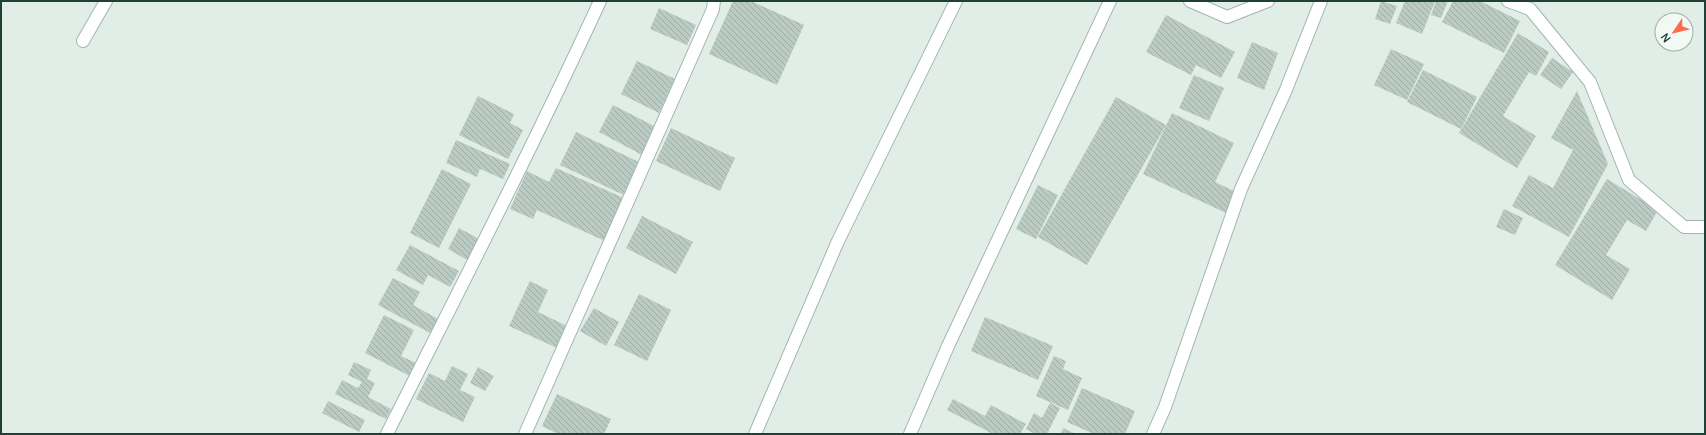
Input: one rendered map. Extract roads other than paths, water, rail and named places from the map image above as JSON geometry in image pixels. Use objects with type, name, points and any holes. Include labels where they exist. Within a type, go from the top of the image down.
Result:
[{"type":"street","points":[[83,41],[106,1]]},
{"type":"street","points":[[387,434],[497,214],[600,1]]},
{"type":"street","points":[[525,434],[710,17],[714,1]]},
{"type":"street","points":[[755,434],[838,241],[956,1]]},
{"type":"street","points":[[910,434],[948,346],[1110,1]]},
{"type":"street","points":[[1190,1],[1227,17],[1268,1]]},
{"type":"street","points":[[1153,434],[1165,407],[1241,190],[1285,92],[1321,1]]},
{"type":"street","points":[[1508,1],[1530,8],[1590,82],[1629,180],[1684,227],[1705,227]]}]
